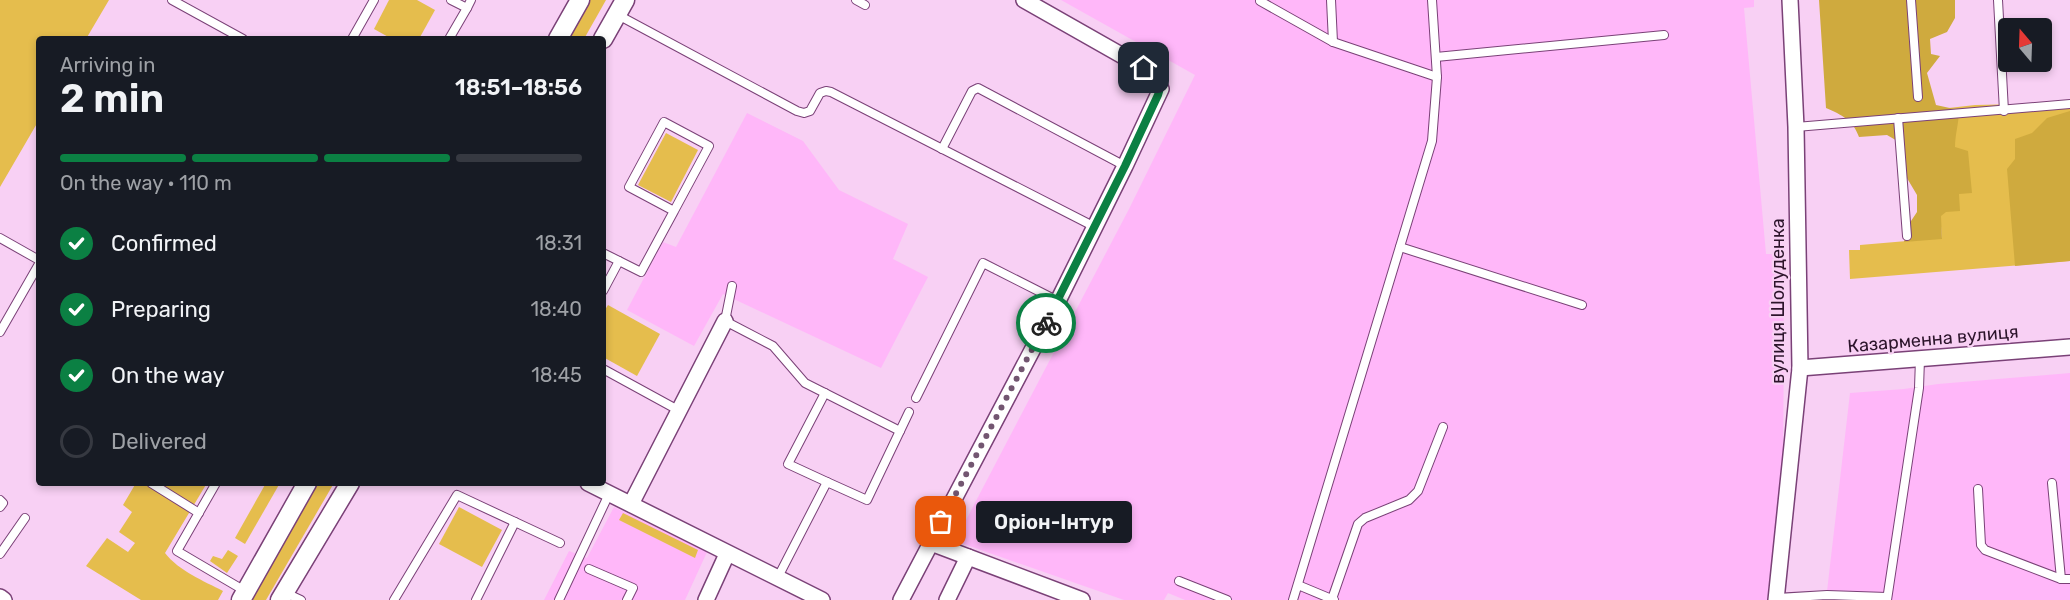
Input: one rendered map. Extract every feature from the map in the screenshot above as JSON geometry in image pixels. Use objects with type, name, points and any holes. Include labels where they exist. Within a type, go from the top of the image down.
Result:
[{"type":"street","points":[[560,36],[580,0]]},
{"type":"street","points":[[901,600],[1058,301],[1161,88],[1154,74],[1024,0]]},
{"type":"street","name":"вулиця Шолуденка","points":[[1776,599],[1800,369],[1796,127],[1790,0]]},
{"type":"street","points":[[605,36],[621,7]]},
{"type":"street","points":[[631,504],[725,321]]},
{"type":"street","name":"Казарменна вулиця","points":[[1800,369],[2070,347]]},
{"type":"street","points":[[243,596],[306,486]]},
{"type":"street","points":[[282,596],[348,486]]},
{"type":"street","points":[[594,486],[822,600]]},
{"type":"street","points":[[931,543],[1082,600]]},
{"type":"street","points":[[706,600],[727,554]]},
{"type":"street","points":[[947,600],[968,557]]},
{"type":"street","points":[[0,597],[4,600]]},
{"type":"lane","points":[[172,0],[238,36]]},
{"type":"lane","points":[[354,36],[374,0]]},
{"type":"lane","points":[[451,0],[466,8]]},
{"type":"lane","points":[[451,36],[471,0]]},
{"type":"lane","points":[[856,0],[866,5]]},
{"type":"lane","points":[[1260,0],[1334,42],[1437,77]]},
{"type":"lane","points":[[1331,0],[1334,42]]},
{"type":"lane","points":[[1293,600],[1432,141],[1437,77],[1431,0]]},
{"type":"lane","points":[[1911,0],[1918,96]]},
{"type":"lane","points":[[1998,0],[2004,111]]},
{"type":"lane","points":[[621,7],[797,111],[804,113],[810,111],[820,93],[826,91],[1095,227]]},
{"type":"lane","points":[[1436,57],[1664,35]]},
{"type":"lane","points":[[942,149],[972,90],[978,88],[1125,166]]},
{"type":"lane","points":[[1796,127],[2070,104]]},
{"type":"lane","points":[[1899,118],[1907,236]]},
{"type":"lane","points":[[606,254],[640,272],[674,211],[709,146],[664,122],[629,187],[674,211]]},
{"type":"lane","points":[[0,238],[36,260]]},
{"type":"lane","points":[[1400,247],[1582,305]]},
{"type":"lane","points":[[606,285],[619,261]]},
{"type":"lane","points":[[916,398],[983,263],[1058,301]]},
{"type":"lane","points":[[0,332],[36,267]]},
{"type":"lane","points":[[732,286],[725,321],[773,346],[805,383],[900,430]]},
{"type":"lane","points":[[1776,599],[1827,595],[1887,598],[1920,388],[1920,359]]},
{"type":"lane","points":[[606,371],[678,410]]},
{"type":"lane","points":[[825,393],[788,464],[867,500],[909,412]]},
{"type":"lane","points":[[1298,585],[1333,599],[1358,525],[1365,518],[1409,500],[1419,491],[1443,428]]},
{"type":"lane","points":[[777,579],[827,482]]},
{"type":"lane","points":[[1978,489],[1985,550],[2066,579],[2052,483]]},
{"type":"lane","points":[[156,486],[199,513]]},
{"type":"lane","points":[[214,486],[177,551],[243,596]]},
{"type":"lane","points":[[559,600],[609,494]]},
{"type":"lane","points":[[394,600],[457,495],[560,543]]},
{"type":"lane","points":[[0,501],[3,503],[0,507]]},
{"type":"lane","points":[[0,554],[25,518]]},
{"type":"lane","points":[[476,600],[515,522]]},
{"type":"lane","points":[[590,569],[633,588],[627,600]]},
{"type":"lane","points":[[1179,580],[1227,600]]},
{"type":"lane","points":[[282,596],[301,600]]},
{"type":"shaded area","points":[[0,0],[109,0],[88,36],[36,36],[36,125],[0,187]]},
{"type":"shaded area","points":[[389,0],[417,0],[435,10],[421,36],[387,36],[374,29]]},
{"type":"shaded area","points":[[587,0],[606,0],[586,36],[567,36]]},
{"type":"shaded area","points":[[1061,0],[1754,0],[1754,7],[1744,8],[1766,254],[1782,254],[1784,334],[1783,458],[1767,600],[1185,600],[1168,593],[1164,600],[1124,600],[955,541],[1129,209],[1195,75]]},
{"type":"shaded area","points":[[1819,0],[1955,0],[1955,18],[1947,32],[1930,39],[1931,54],[1940,56],[1927,73],[1936,105],[1959,110],[1955,147],[1968,151],[1972,193],[1959,194],[1960,211],[1946,212],[1941,216],[1942,239],[1904,242],[1907,227],[1917,212],[1917,195],[1901,168],[1899,142],[1887,135],[1859,137],[1854,126],[1826,108]]},
{"type":"shaded area","points":[[2070,103],[2070,261],[1850,279],[1849,250],[1860,250],[1860,245],[1942,238],[1931,110],[1975,105]]},
{"type":"shaded area","points":[[2070,111],[2070,261],[2015,266],[2007,169],[2015,159],[2015,139],[2032,133],[2047,118]]},
{"type":"shaded area","points":[[747,113],[803,141],[839,190],[908,224],[893,259],[928,277],[881,368],[723,294],[694,346],[627,310],[663,242],[676,247]]},
{"type":"shaded area","points":[[666,133],[698,150],[671,202],[638,185]]},
{"type":"shaded area","points":[[608,305],[660,334],[637,376],[606,359],[606,308]]},
{"type":"shaded area","points":[[2070,373],[2070,600],[1826,600],[1850,393]]},
{"type":"shaded area","points":[[134,486],[205,486],[165,553],[184,570],[223,591],[218,600],[141,600],[86,566],[107,538],[128,552],[135,543],[119,532],[132,512],[123,505]]},
{"type":"shaded area","points":[[264,486],[278,486],[245,544],[235,538]]},
{"type":"shaded area","points":[[312,486],[332,486],[266,600],[248,600]]},
{"type":"shaded area","points":[[459,507],[502,530],[482,567],[439,544]]},
{"type":"shaded area","points":[[614,507],[707,552],[685,600],[544,600],[569,551],[587,558]]},
{"type":"shaded area","points":[[623,513],[698,550],[695,558],[619,520]]},
{"type":"shaded area","points":[[228,550],[238,556],[227,573],[210,561],[213,556],[222,559]]},
{"type":"way so far","points":[[941,522],[1046,323]]},
{"type":"place","name":"Оріон-Інтур","points":[[941,522]]},
{"type":"route","points":[[1046,323],[1125,166],[1161,88],[1154,74],[1144,68]]}]
